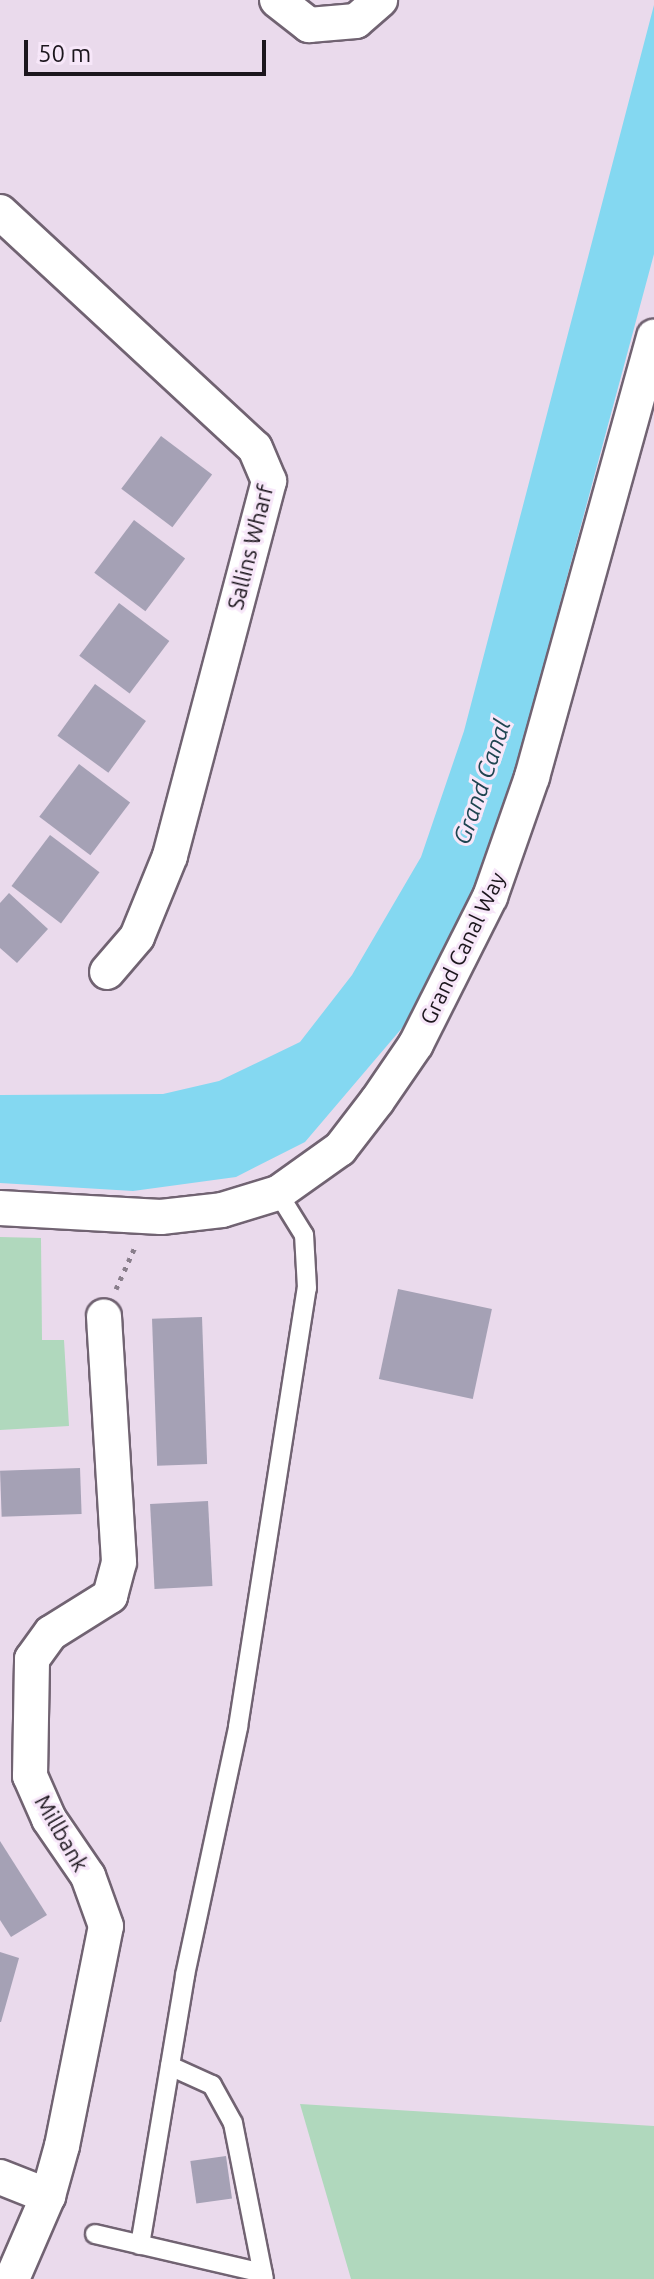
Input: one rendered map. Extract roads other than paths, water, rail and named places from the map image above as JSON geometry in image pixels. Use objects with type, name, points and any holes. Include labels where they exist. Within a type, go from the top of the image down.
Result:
[{"type":"street","points":[[277,0],[309,25],[356,21],[380,0]]},
{"type":"street","name":"Sallins Wharf","points":[[0,212],[255,448],[269,481],[170,856],[137,937],[107,972]]},
{"type":"street","name":"Grand Canal Way","points":[[0,1208],[128,1216],[222,1210],[278,1193],[340,1149],[377,1101],[416,1044],[490,897],[532,777],[654,337]]},
{"type":"street","name":"Millbank","points":[[12,2279],[48,2196],[106,1926],[88,1876],[49,1819],[30,1776],[32,1659],[51,1633],[110,1596],[119,1562],[104,1316]]},
{"type":"street","points":[[0,2177],[48,2196]]},
{"type":"lane","points":[[140,2245],[170,2066],[238,1727],[307,1288],[304,1235],[278,1193]]},
{"type":"lane","points":[[95,2234],[264,2276],[233,2123],[212,2085],[170,2066]]},
{"type":"water","name":"Grand Canal","points":[[654,5],[654,254],[513,778],[468,907],[408,1021],[305,1142],[236,1177],[133,1191],[0,1183],[0,1095],[163,1094],[219,1081],[300,1042],[352,975],[421,857],[464,731]]}]
